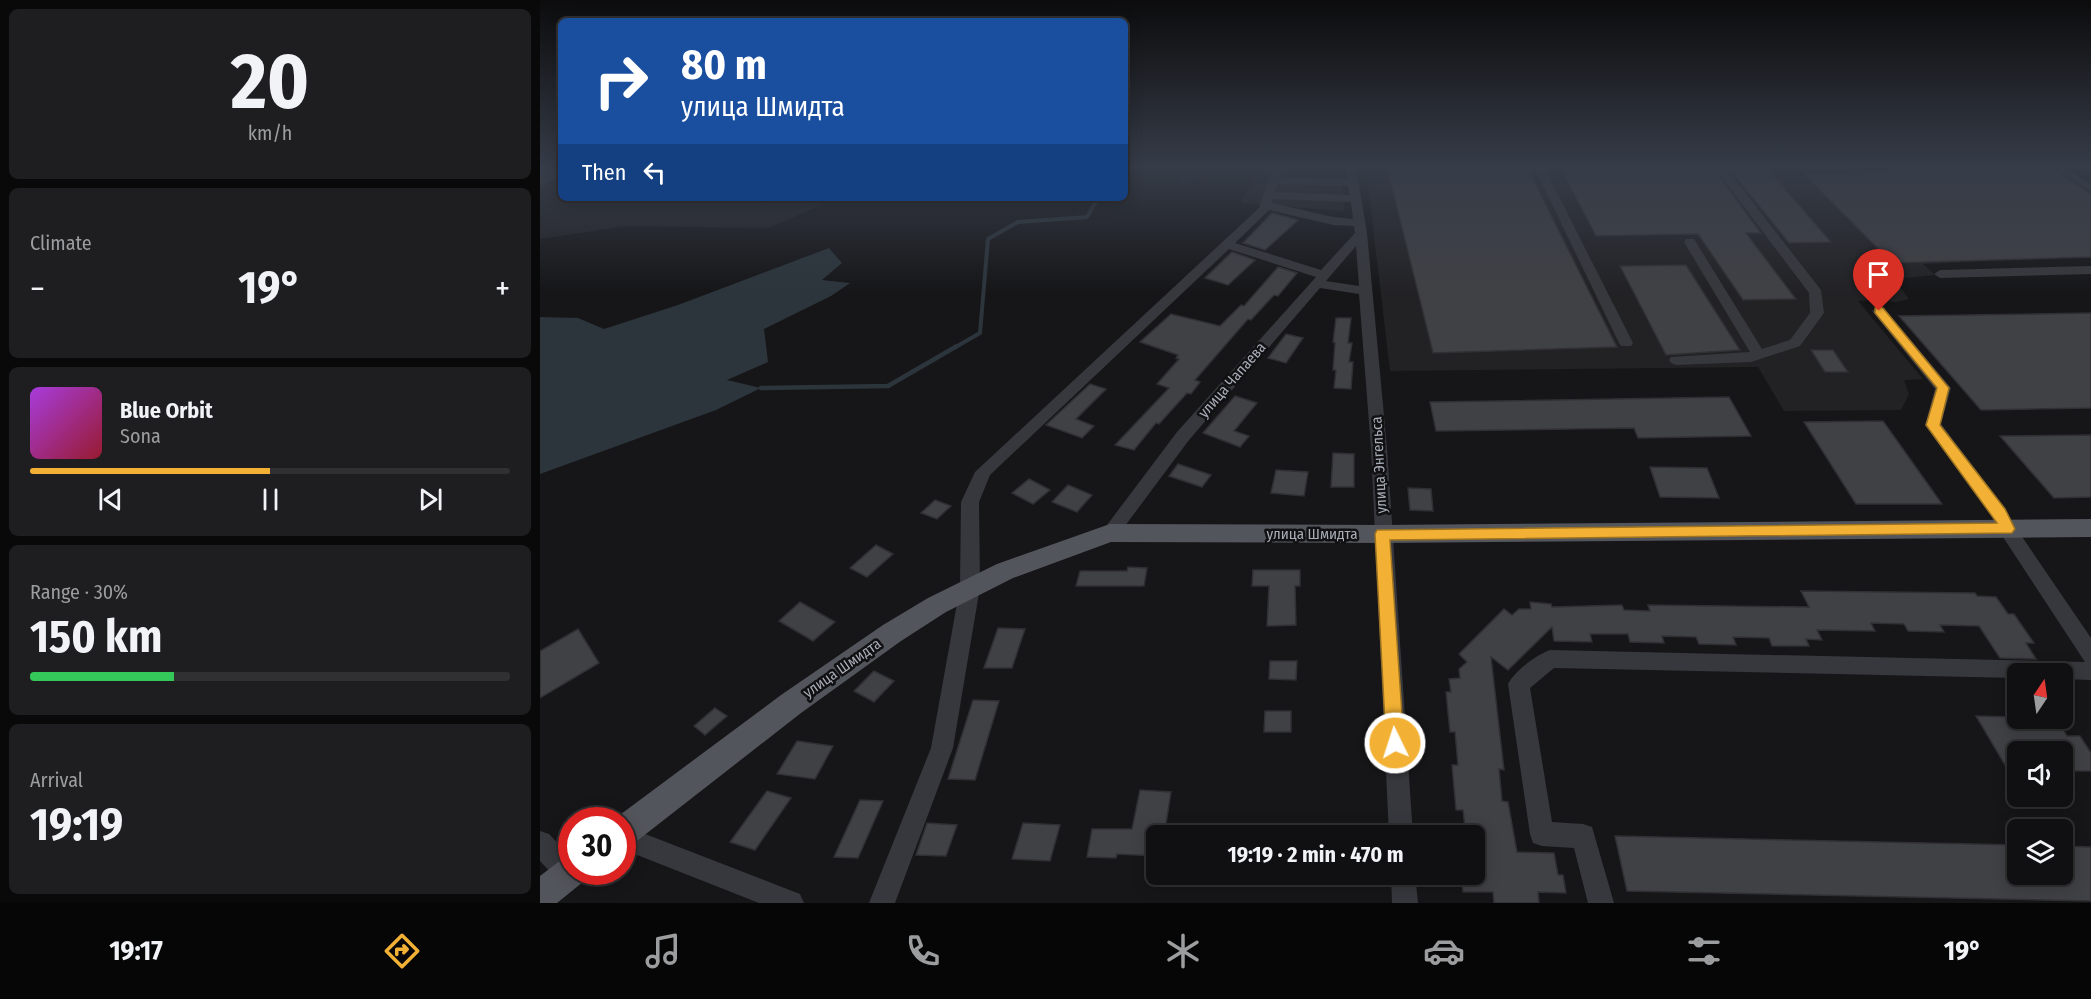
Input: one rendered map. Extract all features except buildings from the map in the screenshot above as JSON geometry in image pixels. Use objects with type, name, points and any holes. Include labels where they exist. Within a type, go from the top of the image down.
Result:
[{"type":"main road","name":"улица Шмидта","points":[[636,824],[791,704],[892,633],[970,587],[1005,571],[1110,532],[1382,534],[2091,528]]},
{"type":"main road","points":[[540,896],[558,882]]},
{"type":"street","points":[[882,903],[942,747],[970,587],[970,502],[983,472],[1264,209]]},
{"type":"street","points":[[1312,209],[1334,221],[1360,228]]},
{"type":"street","name":"улица Энгельса","points":[[1357,209],[1379,448],[1382,534],[1400,825]]},
{"type":"street","points":[[1560,209],[1626,343]]},
{"type":"street","points":[[1676,360],[1750,357],[1795,343],[1817,313],[1816,293],[1751,209]]},
{"type":"street","name":"улица Чапаева","points":[[1110,532],[1183,436],[1320,279],[1360,228]]},
{"type":"street","points":[[1690,242],[1759,355]]},
{"type":"street","points":[[1226,244],[1320,279],[1366,291]]},
{"type":"street","points":[[1940,273],[2091,270]]},
{"type":"street","points":[[1879,311],[1943,388],[1933,425],[1999,513],[2007,529],[2091,655]]},
{"type":"street","points":[[1601,903],[1583,836],[1542,834],[1519,684],[1550,659],[2091,671]]},
{"type":"street","points":[[636,841],[791,903]]},
{"type":"street","points":[[540,843],[558,860]]},
{"type":"street","points":[[1404,885],[1405,903]]},
{"type":"shaded area","points":[[540,209],[812,209],[769,228],[627,226],[540,239]]},
{"type":"shaded area","points":[[1371,209],[1925,209],[1986,261],[1923,264],[1935,275],[1894,279],[1909,299],[1896,302],[1858,301],[1923,379],[1904,380],[1909,394],[1901,410],[1784,411],[1758,367],[1390,371]]},
{"type":"shaded area","points":[[829,248],[842,263],[822,280],[850,283],[831,296],[764,329],[768,362],[727,380],[761,388],[716,410],[540,474],[540,317],[578,318],[604,329],[678,305]]},
{"type":"waterway","points":[[954,348],[980,333],[988,239],[1018,222],[1087,217],[1092,209]]},
{"type":"waterway","points":[[761,388],[888,386],[957,346]]},
{"type":"route","points":[[1395,743],[1382,534],[2007,529],[1999,513],[1933,425],[1943,388],[1879,311]]}]
